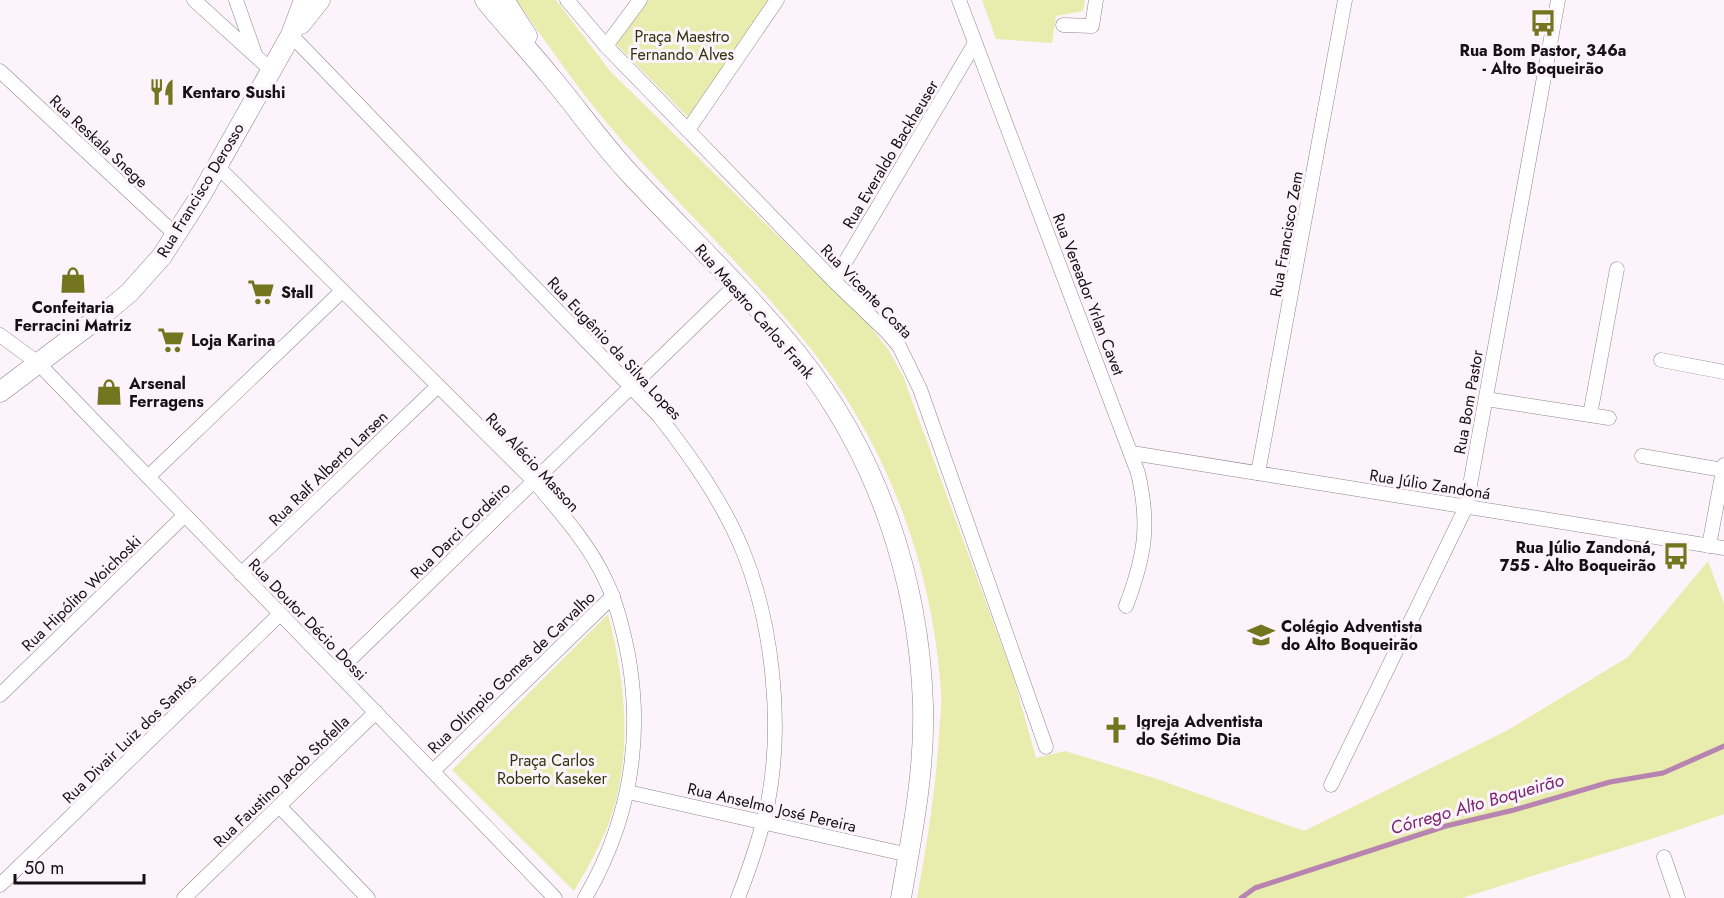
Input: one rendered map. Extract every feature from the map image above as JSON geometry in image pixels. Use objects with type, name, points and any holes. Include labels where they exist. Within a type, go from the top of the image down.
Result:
[{"type":"main road","name":"Rua Francisco Derosso","points":[[0,392],[129,293],[156,263],[176,235],[217,166],[291,35],[304,0]]},
{"type":"main road","name":"Rua Francisco Derosso","points":[[291,35],[320,0]]},
{"type":"main road","name":"Rua Maestro Carlos Frank","points":[[485,0],[627,171],[798,356],[836,410],[871,473],[896,542],[915,622],[923,706],[921,773],[909,855],[900,897]]},
{"type":"main road","name":"Rua Maestro Carlos Frank","points":[[504,0],[551,77]]},
{"type":"street","points":[[194,0],[271,70]]},
{"type":"street","points":[[236,0],[256,56]]},
{"type":"street","name":"Rua Vicente Costa","points":[[567,0],[606,46],[899,346],[909,365],[1046,747]]},
{"type":"street","points":[[606,46],[640,0]]},
{"type":"street","points":[[688,130],[777,0]]},
{"type":"street","name":"Rua Vereador Yrlan Cavet","points":[[959,0],[1132,453],[1142,491],[1145,542],[1141,563],[1126,606]]},
{"type":"street","points":[[1063,25],[1092,26],[1096,0]]},
{"type":"street","name":"Rua Francisco Zem","points":[[1258,473],[1345,0]]},
{"type":"street","name":"Rua Bom Pastor","points":[[1331,784],[1466,507],[1558,0]]},
{"type":"street","name":"Rua Eugênio da Silva Lopes","points":[[291,35],[659,416],[703,477],[742,550],[755,585],[764,620],[774,707],[772,768],[763,822],[738,898]]},
{"type":"street","name":"Rua Everaldo Backheuser","points":[[834,282],[975,43]]},
{"type":"street","name":"Rua Reskala Snege","points":[[0,71],[176,235]]},
{"type":"street","name":"Rua Alécio Masson","points":[[217,166],[534,481],[583,543],[606,580],[613,596],[626,646],[633,701],[633,756],[628,792],[614,837],[585,898]]},
{"type":"street","points":[[1590,415],[1617,269]]},
{"type":"street","name":"Rua Darci Cordeiro","points":[[337,672],[735,286]]},
{"type":"street","points":[[148,477],[342,291]]},
{"type":"street","name":"Rua Doutor Décio Dossi","points":[[0,335],[38,363],[555,898]]},
{"type":"street","points":[[1661,360],[1724,372]]},
{"type":"street","name":"Rua Ralf Alberto Larsen","points":[[241,573],[438,386]]},
{"type":"street","points":[[1486,399],[1609,418]]},
{"type":"street","name":"Rua Júlio Zandoná","points":[[1132,453],[1724,548]]},
{"type":"street","points":[[1642,456],[1724,467],[1709,546]]},
{"type":"street","name":"Rua Hipólito Woichoski","points":[[0,695],[185,515]]},
{"type":"street","name":"Rua Olímpio Gomes de Carvalho","points":[[433,771],[613,596]]},
{"type":"street","name":"Rua Divair Luiz dos Santos","points":[[0,885],[280,614]]},
{"type":"street","name":"Rua Faustino Jacob Stofella","points":[[184,898],[376,712]]},
{"type":"street","name":"Rua Anselmo José Pereira","points":[[628,792],[909,855]]},
{"type":"street","points":[[279,806],[368,898]]},
{"type":"street","points":[[1664,857],[1678,898]]},
{"type":"green space","points":[[516,0],[556,0],[610,71],[870,326],[888,349],[903,376],[1014,679],[1036,758],[1065,751],[1154,778],[1304,831],[1508,730],[1628,657],[1708,561],[1724,604],[1724,814],[1462,898],[917,898],[928,836],[938,754],[941,691],[936,643],[915,549],[880,459],[857,417],[802,338],[759,288],[611,128]]},
{"type":"green space","name":"Praça Maestro Fernando Alves","points":[[649,0],[769,0],[688,117],[616,44]]},
{"type":"green space","points":[[982,0],[1085,0],[1083,11],[1056,16],[1052,43],[996,39]]},
{"type":"green space","name":"Praça Carlos Roberto Kaseker","points":[[608,614],[622,690],[624,741],[622,767],[611,817],[574,891],[452,770]]},
{"type":"waterway","name":"Córrego Alto Boqueirão","points":[[1241,898],[1255,888],[1446,826],[1514,810],[1610,782],[1663,773],[1724,746]]},
{"type":"place","name":"Rua Bom Pastor, 346a - Alto Boqueirão","points":[[1543,23]]},
{"type":"place","name":"Kentaro Sushi","points":[[162,92]]},
{"type":"place","name":"Confeitaria Ferracini Matriz","points":[[73,280]]},
{"type":"place","name":"Stall","points":[[261,292]]},
{"type":"place","name":"Loja Karina","points":[[171,340]]},
{"type":"place","name":"Arsenal Ferragens","points":[[109,392]]},
{"type":"place","name":"Rua Júlio Zandoná, 755 - Alto Boqueirão","points":[[1676,556]]},
{"type":"place","name":"Colégio Adventista do Alto Boqueirão","points":[[1261,635]]},
{"type":"place","name":"Igreja Adventista do Sétimo Dia","points":[[1116,730]]}]
